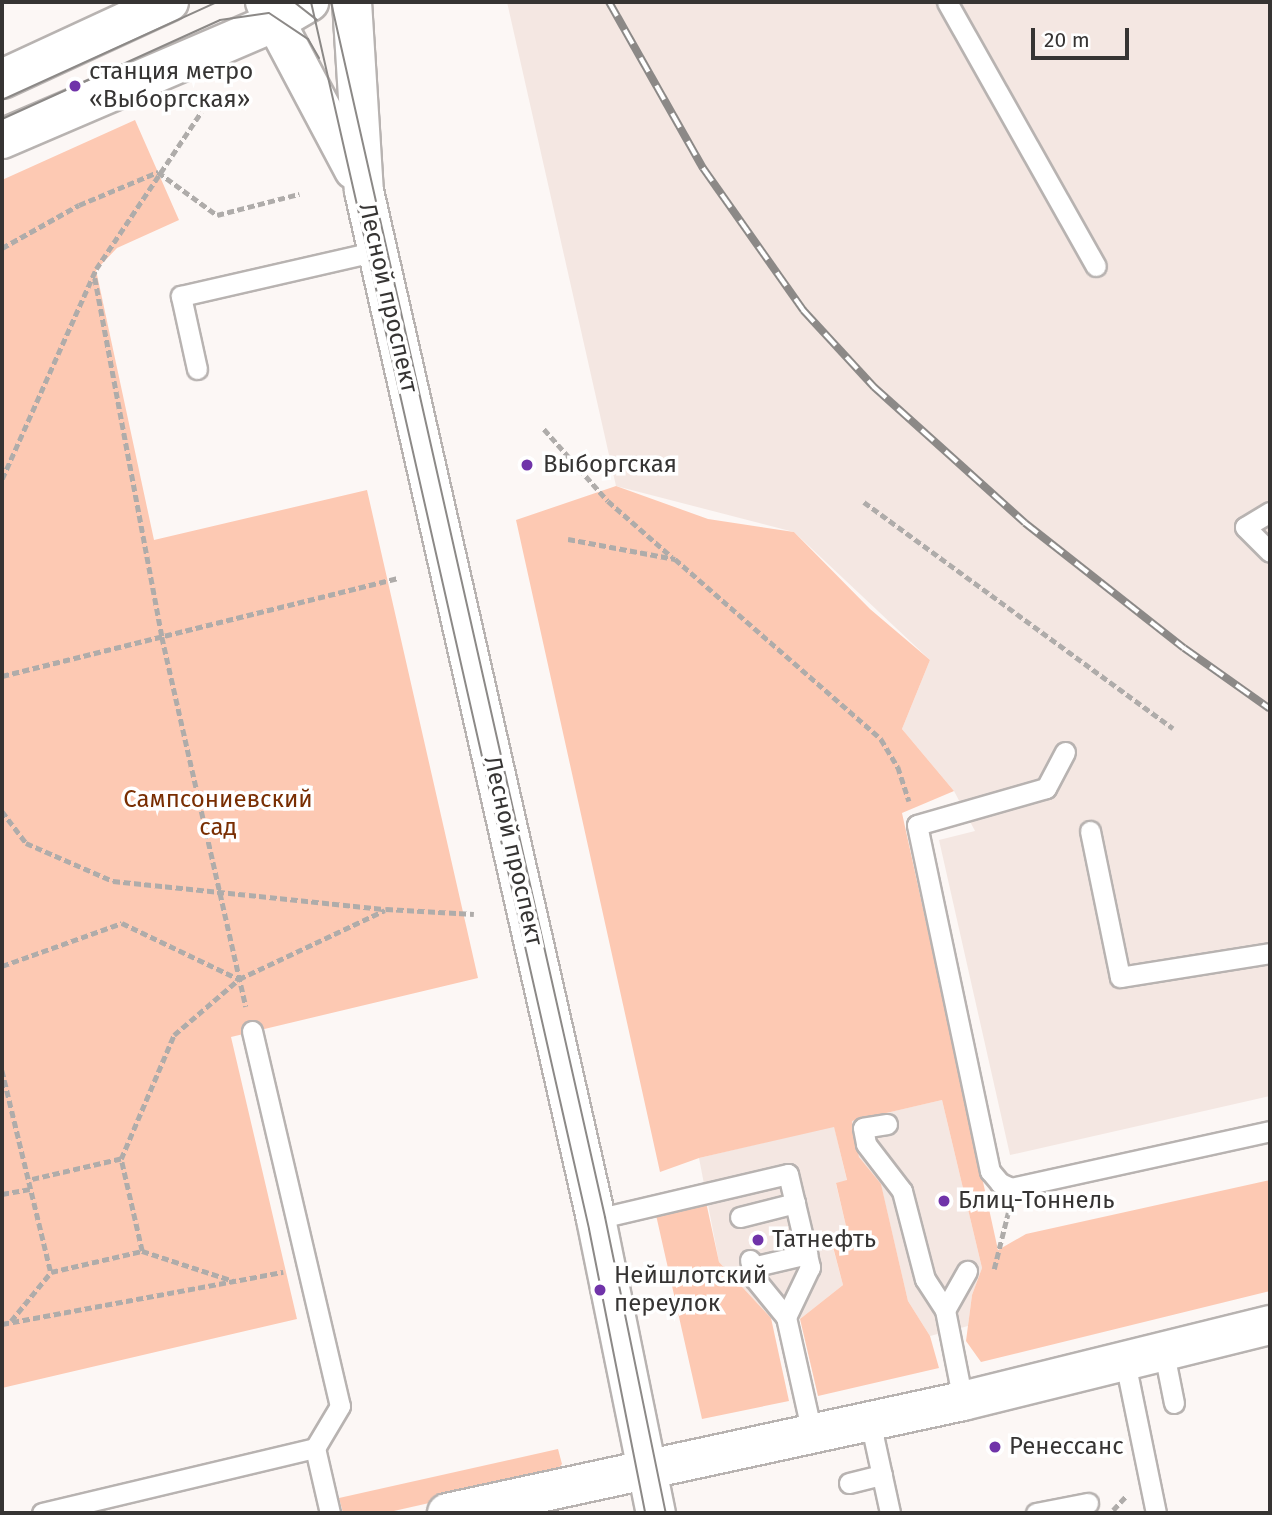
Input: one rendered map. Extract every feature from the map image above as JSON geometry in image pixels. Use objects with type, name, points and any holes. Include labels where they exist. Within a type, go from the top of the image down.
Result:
[{"type":"main road","points":[[2,79],[169,2]]},
{"type":"main road","points":[[2,139],[269,12],[309,2]]},
{"type":"main road","name":"Лесной проспект","points":[[352,2],[364,191],[596,1219],[656,1513]]},
{"type":"main road","name":"Лесной проспект","points":[[269,12],[325,110],[364,191]]},
{"type":"main road","points":[[447,1513],[484,1509],[647,1468],[963,1401],[1270,1325]]},
{"type":"lane","points":[[947,2],[1096,266]]},
{"type":"lane","points":[[197,369],[181,296],[377,251]]},
{"type":"lane","points":[[1270,512],[1245,527],[1270,552]]},
{"type":"lane","points":[[1065,752],[1046,788],[917,825],[990,1171],[1000,1183],[1012,1188],[1270,1131]]},
{"type":"lane","points":[[1090,831],[1120,977],[1270,953]]},
{"type":"lane","points":[[252,1031],[340,1406],[315,1448],[330,1513]]},
{"type":"lane","points":[[887,1124],[863,1128],[866,1144],[902,1191],[925,1279],[945,1310],[963,1401]]},
{"type":"lane","points":[[596,1219],[788,1174],[810,1267],[786,1317]]},
{"type":"lane","points":[[733,1187],[741,1221],[795,1203]]},
{"type":"lane","points":[[807,1254],[751,1263],[755,1279],[786,1317],[812,1433]]},
{"type":"lane","points":[[945,1310],[964,1277]]},
{"type":"lane","points":[[1147,1357],[1169,1404]]},
{"type":"lane","points":[[1147,1357],[1156,1513]]},
{"type":"lane","points":[[870,1420],[890,1513]]},
{"type":"lane","points":[[42,1513],[315,1448]]},
{"type":"lane","points":[[849,1483],[882,1475]]},
{"type":"lane","points":[[1036,1513],[1088,1503]]},
{"type":"path","points":[[201,112],[158,172],[96,269],[95,278],[162,637],[252,1031]]},
{"type":"path","points":[[158,172],[217,215],[299,194]]},
{"type":"path","points":[[2,248],[79,205],[158,172]]},
{"type":"path","points":[[2,479],[95,278]]},
{"type":"path","points":[[544,429],[608,501],[881,739],[898,767],[917,825]]},
{"type":"path","points":[[864,502],[1173,728]]},
{"type":"path","points":[[568,539],[675,559]]},
{"type":"path","points":[[2,676],[398,578]]},
{"type":"path","points":[[2,811],[26,843],[113,881],[386,909],[474,914]]},
{"type":"path","points":[[142,1251],[121,1159],[174,1035],[239,979],[386,909]]},
{"type":"path","points":[[2,966],[122,923],[239,979]]},
{"type":"path","points":[[2,1070],[51,1272]]},
{"type":"path","points":[[30,1180],[121,1159]]},
{"type":"path","points":[[964,1277],[994,1269],[1006,1231],[1012,1188]]},
{"type":"path","points":[[2,1194],[30,1189]]},
{"type":"path","points":[[11,1322],[51,1272],[142,1251],[237,1282]]},
{"type":"path","points":[[2,1324],[237,1282],[308,1266]]},
{"type":"shaded area","points":[[507,2],[1270,2],[1270,1096],[1010,1155],[939,840],[975,831],[954,791],[902,729],[930,660],[794,532],[616,486]]},
{"type":"shaded area","points":[[942,1100],[982,1268],[972,1295],[968,1326],[930,1336],[908,1301],[881,1185],[859,1157],[851,1121]]},
{"type":"shaded area","points":[[834,1126],[847,1181],[836,1184],[849,1239],[832,1244],[843,1285],[800,1319],[771,1318],[719,1262],[699,1158]]},
{"type":"green space","name":"Сампсониевский сад","points":[[135,120],[179,220],[117,248],[96,270],[154,540],[367,490],[478,978],[231,1037],[297,1319],[2,1388],[2,180]]},
{"type":"green space","points":[[616,486],[708,519],[794,532],[870,609],[930,660],[902,729],[954,791],[902,813],[998,1250],[1026,1234],[1270,1180],[1270,1291],[981,1362],[966,1341],[972,1295],[982,1268],[942,1100],[852,1121],[859,1157],[881,1184],[908,1301],[930,1336],[939,1368],[818,1396],[800,1319],[843,1285],[832,1243],[849,1239],[836,1183],[847,1180],[834,1127],[699,1158],[660,1172],[516,520]]},
{"type":"green space","points":[[706,1202],[719,1262],[771,1318],[789,1401],[702,1419],[656,1215]]},
{"type":"green space","points":[[558,1449],[562,1464],[553,1475],[385,1513],[343,1513],[339,1498]]},
{"type":"tram line","points":[[2,100],[217,2]]},
{"type":"tram line","points":[[294,2],[317,20]]},
{"type":"tram line","points":[[311,2],[589,1229],[645,1513]]},
{"type":"tram line","points":[[331,2],[605,1217],[666,1513]]},
{"type":"tram line","points":[[2,119],[220,20],[269,13],[308,39],[319,58]]},
{"type":"railway","points":[[609,2],[703,168],[803,310],[874,387],[1025,523],[1184,648],[1270,709]]},
{"type":"place","name":"станция метро «Выборгская»","points":[[75,86]]},
{"type":"place","name":"Выборгская","points":[[527,465]]},
{"type":"place","name":"Блиц-Тоннель","points":[[944,1201]]},
{"type":"place","name":"Татнефть","points":[[758,1240]]},
{"type":"place","name":"Нейшлотский переулок","points":[[600,1290]]},
{"type":"place","name":"Ренессанс","points":[[995,1447]]}]
